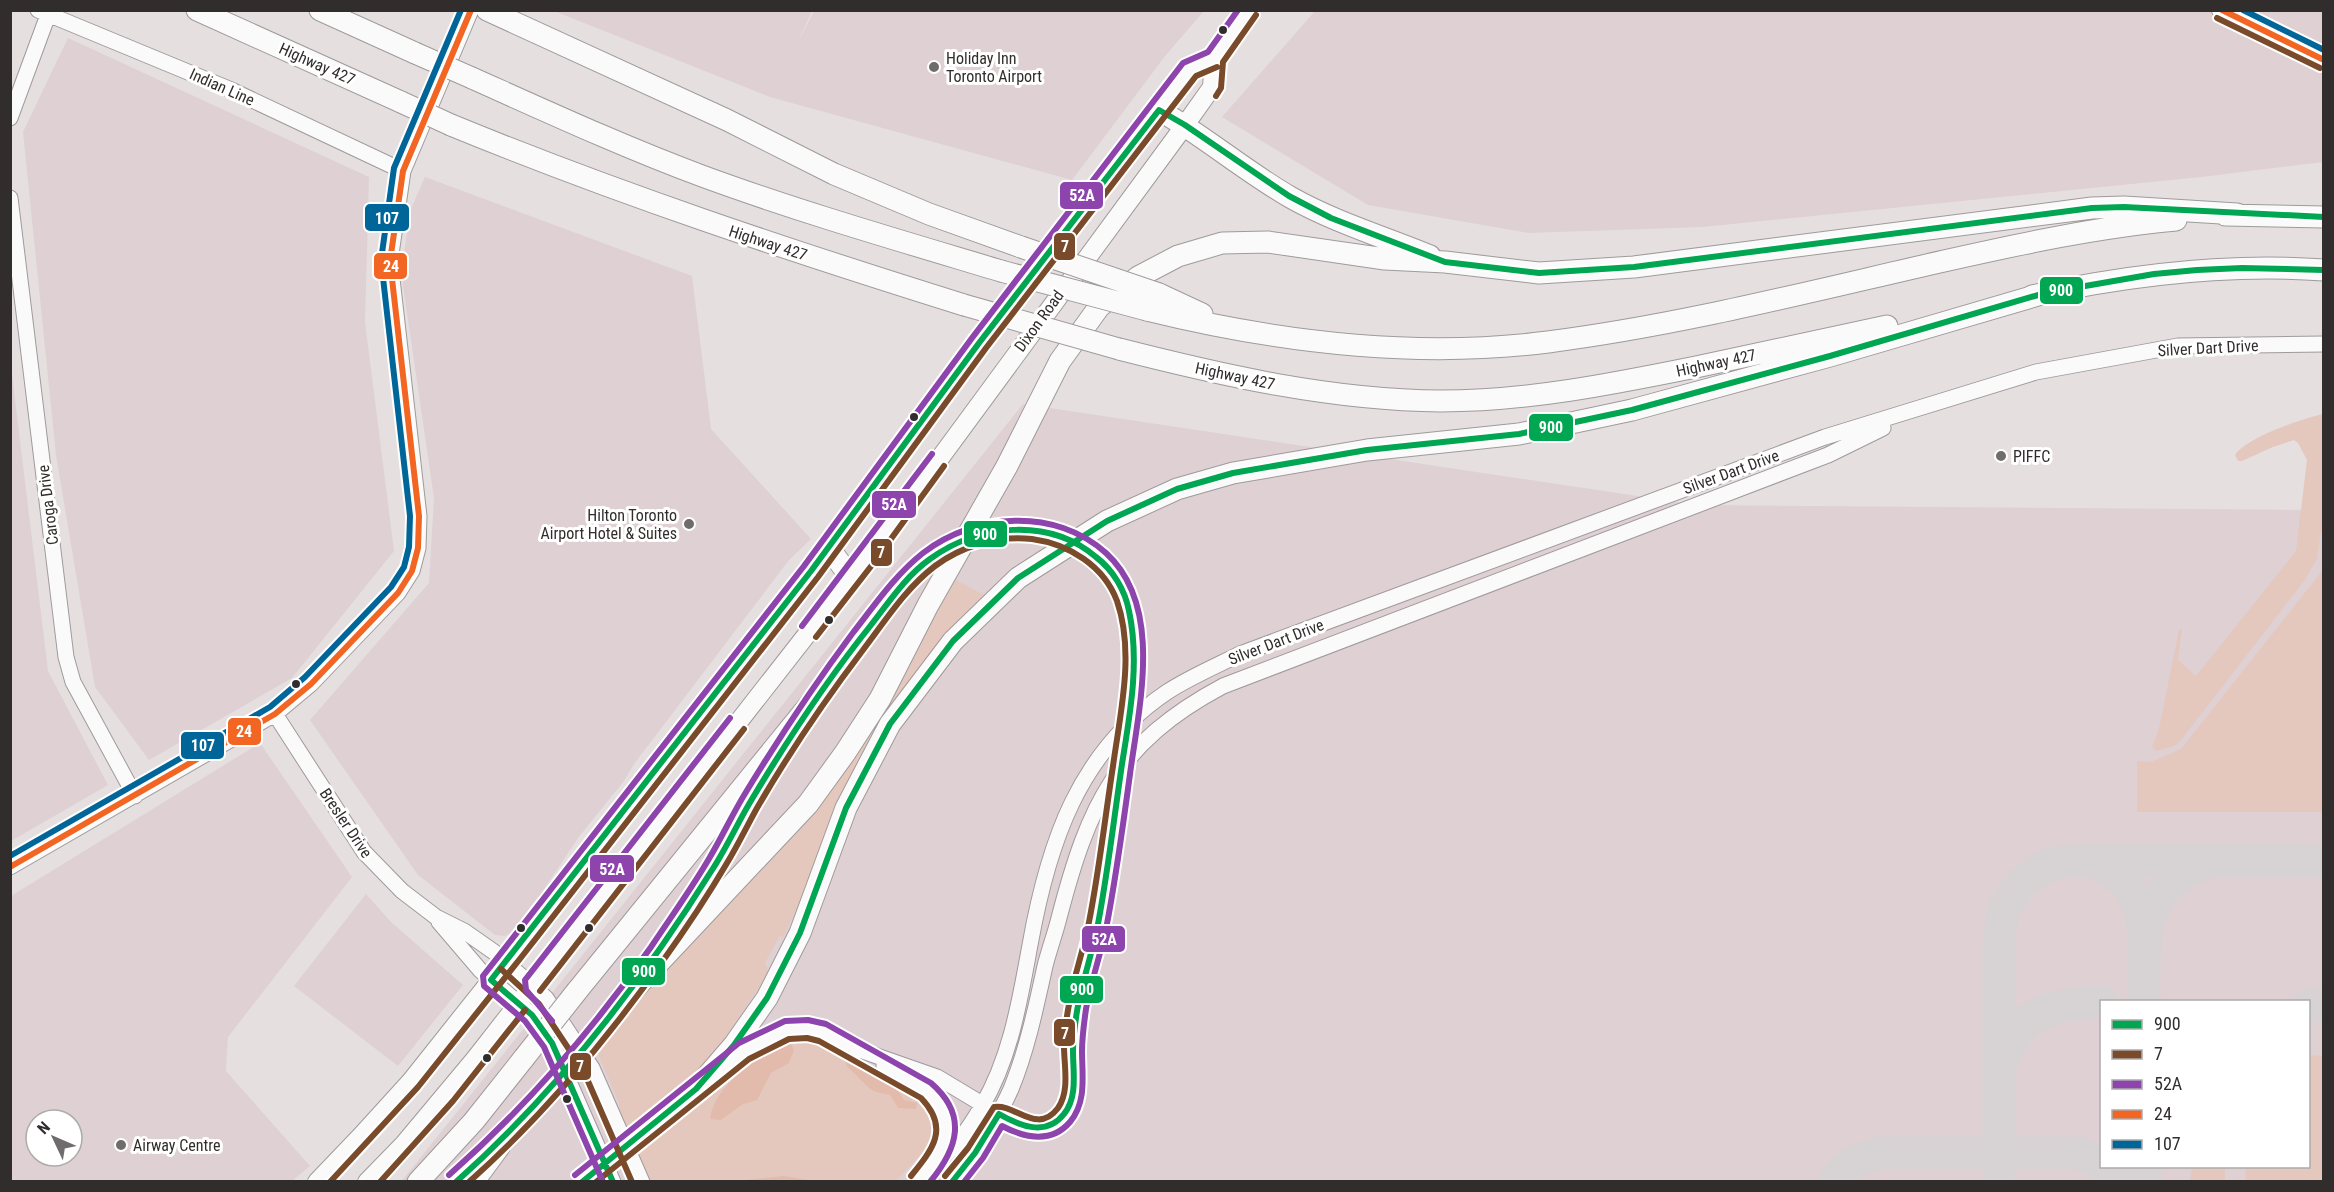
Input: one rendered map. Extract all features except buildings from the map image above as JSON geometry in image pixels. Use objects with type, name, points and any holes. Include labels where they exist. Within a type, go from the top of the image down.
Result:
[{"type":"highway","name":"Highway 427","points":[[197,10],[451,124],[660,206],[785,249],[964,306],[1119,349],[1225,374],[1329,394],[1395,399],[1492,399],[1576,390],[2045,293],[2154,274],[2242,268],[2324,270]]},
{"type":"highway","points":[[320,10],[620,143],[703,176],[848,225],[1001,271],[1153,302]]},
{"type":"highway","points":[[487,10],[706,111],[834,174],[929,214],[1021,247],[1153,302],[1244,332],[1380,347],[1487,347],[1545,342],[1647,326],[2035,242],[2164,221],[2237,214]]},
{"type":"highway","points":[[1159,110],[1185,125],[1289,196],[1331,218],[1445,262]]},
{"type":"highway","points":[[634,989],[808,804],[845,753],[880,699],[928,605],[1007,466],[1060,361],[1098,307],[1138,277],[1178,256],[1222,243],[1268,242],[1385,259],[1445,262],[1539,273],[1622,268],[1817,245],[2092,208],[2124,207],[2324,217]]},
{"type":"highway","points":[[696,1089],[734,1045],[767,999],[800,933],[846,808],[890,724],[953,641],[1018,578],[1107,521],[1176,489],[1233,473],[1368,450],[1519,434],[1632,411],[2045,293]]},
{"type":"highway","points":[[829,548],[851,578]]},
{"type":"highway","points":[[418,1182],[474,1121],[828,682]]},
{"type":"main road","name":"Dixon Road","points":[[368,1182],[446,1095],[851,578],[1212,87],[1214,59],[1249,10]]},
{"type":"main road","points":[[2221,10],[2324,60]]},
{"type":"main road","name":"Dixon Road","points":[[317,1182],[369,1129],[411,1081],[506,961],[829,548],[979,343],[1190,68],[1214,59]]},
{"type":"street","points":[[10,867],[274,714],[311,684],[398,593],[412,571],[418,548],[419,516],[390,261],[403,171],[471,10]]},
{"type":"street","points":[[10,118],[43,13]]},
{"type":"street","name":"Indian Line","points":[[43,13],[229,89],[403,171]]},
{"type":"street","name":"Caroga Drive","points":[[10,198],[66,657],[74,682],[135,796]]},
{"type":"street","name":"Silver Dart Drive","points":[[922,1176],[956,1144],[983,1104],[1010,1037],[1051,853],[1070,804],[1101,754],[1122,730],[1167,692],[1240,654],[1825,437],[2036,372],[2178,346],[2324,344]]},
{"type":"street","name":"Silver Dart Drive","points":[[952,1182],[975,1153],[999,1114],[1011,1088],[1034,1017],[1070,876],[1087,825],[1100,797],[1135,751],[1170,718],[1223,686],[1828,455],[1920,409]]},
{"type":"street","points":[[477,1182],[533,1108],[634,989],[714,867],[750,802],[828,682],[905,582],[927,561],[949,546],[977,534],[1005,530],[1032,530],[1054,534],[1079,545],[1097,557],[1112,572],[1123,590],[1129,611],[1133,646],[1133,688],[1102,903],[1077,1006],[1074,1030],[1074,1093],[1068,1108],[1053,1124],[1039,1129],[1017,1125],[937,1077],[851,1047]]},
{"type":"street","points":[[1502,558],[1508,577]]},
{"type":"street","name":"Bresler Drive","points":[[274,714],[364,852],[402,891],[436,917],[464,931],[506,961],[551,1004],[592,1068],[642,1182]]},
{"type":"street","name":"Bresler Drive","points":[[436,917],[460,948],[491,980],[532,1016],[552,1043],[613,1182]]},
{"type":"street","points":[[582,1182],[744,1051],[787,1030],[808,1029],[822,1032],[851,1047],[927,1091],[942,1106],[948,1127],[945,1139],[922,1176]]},
{"type":"street","points":[[455,1182],[533,1108]]},
{"type":"shaded area","points":[[554,11],[812,11],[797,44],[814,11],[1204,11],[1165,56],[1072,180],[770,97]]},
{"type":"shaded area","points":[[1315,11],[2323,11],[2323,162],[2201,177],[1702,227],[1529,233],[1368,205],[1222,117]]},
{"type":"shaded area","points":[[68,38],[369,177],[365,322],[394,551],[292,678],[149,760],[95,687],[56,455],[23,132]]},
{"type":"shaded area","points":[[425,177],[692,276],[711,429],[811,539],[789,560],[634,764],[624,781],[578,838],[517,930],[505,936],[495,935],[418,875],[310,720],[429,583],[434,498],[401,272],[411,209]]},
{"type":"shaded area","points":[[11,366],[48,671],[108,785],[11,841]]},
{"type":"shaded area","points":[[1023,404],[1697,505],[2323,510],[2323,1181],[401,1182]]},
{"type":"shaded area","points":[[2323,414],[2324,528],[2321,531],[2317,559],[2304,581],[2181,740],[2174,746],[2156,751],[2152,747],[2159,729],[2179,630],[2182,628],[2178,660],[2196,676],[2296,551],[2307,460],[2298,443],[2294,440],[2242,461],[2238,461],[2235,455],[2241,448],[2263,435]]},
{"type":"shaded area","points":[[2323,570],[2323,812],[2137,812],[2137,761],[2151,762],[2181,749]]},
{"type":"shaded area","points":[[954,579],[986,596],[935,649],[893,702],[866,746],[837,804],[802,898],[783,938],[780,935],[765,963],[769,972],[725,1038],[687,1082],[622,1134],[619,1103],[598,1054],[642,995],[825,798]]},
{"type":"shaded area","points":[[260,743],[352,877],[228,1037],[226,1071],[310,1166],[292,1181],[11,1181],[11,896]]},
{"type":"shaded area","points":[[366,894],[391,922],[463,985],[398,1066],[294,986]]},
{"type":"shaded area","points":[[788,1038],[794,1050],[789,1063],[771,1073],[757,1100],[743,1104],[721,1120],[710,1119],[713,1106],[729,1083],[753,1062]]},
{"type":"shaded area","points":[[817,1039],[926,1105],[933,1132],[927,1148],[896,1181],[645,1181],[633,1158],[699,1100],[783,1041]]},
{"type":"shaded area","points":[[2310,1055],[2323,1056],[2323,1181],[2246,1181],[2245,1168],[2310,1168]]},
{"type":"shaded area","points":[[852,1058],[888,1079],[904,1100],[917,1103],[916,1109],[898,1108],[890,1095],[868,1087],[847,1066],[845,1061]]},
{"type":"shaded area","points":[[2192,1168],[2225,1168],[2225,1181],[2190,1181]]},
{"type":"shaded area","points":[[784,1176],[815,1181],[736,1181]]},
{"type":"taxiway","points":[[1999,1182],[1999,936],[2004,907],[2022,883],[2041,868],[2060,862],[2082,860],[2324,861]]},
{"type":"taxiway","points":[[2089,862],[2114,873],[2130,889],[2140,910],[2144,936]]},
{"type":"taxiway","points":[[2144,1000],[2144,958],[2149,918],[2168,885],[2185,873],[2208,863]]},
{"type":"taxiway","points":[[2001,1064],[2017,1033],[2039,1014],[2068,1005],[2100,1002]]},
{"type":"taxiway","points":[[2310,1005],[2324,1005]]},
{"type":"taxiway","points":[[1835,1182],[1848,1166],[1879,1153],[2078,1153],[2100,1163]]},
{"type":"taxiway","points":[[2108,1168],[2125,1182]]},
{"type":"taxiway","points":[[2145,1168],[2145,1182]]},
{"type":"transit line","name":"107","points":[[10,856],[270,707],[305,677],[391,587],[404,567],[409,547],[410,516],[381,260],[394,168],[461,10]]},
{"type":"transit line","name":"24","points":[[10,867],[275,714],[311,684],[398,593],[412,571],[418,548],[419,516],[390,261],[403,171],[471,10]]},
{"type":"transit line","name":"52A","points":[[603,1182],[544,1047],[525,1021],[484,986],[483,976],[804,566],[972,338],[1183,63],[1208,52],[1238,10]]},
{"type":"transit line","name":"24","points":[[2222,10],[2324,60]]},
{"type":"transit line","name":"107","points":[[2243,10],[2324,50]]},
{"type":"transit line","name":"7","points":[[1216,96],[1221,88],[1223,62],[1256,15]]},
{"type":"transit line","name":"7","points":[[2217,18],[2320,68]]},
{"type":"transit line","name":"7","points":[[330,1182],[418,1087],[523,955],[818,577],[986,348],[1196,76],[1217,67]]},
{"type":"transit line","name":"900","points":[[613,1182],[552,1043],[532,1015],[491,980],[811,571],[979,343],[1159,110],[1185,125],[1289,196],[1331,218],[1445,262],[1539,273],[1634,267],[2092,208],[2124,207],[2324,217]]},
{"type":"transit line","name":"900","points":[[582,1182],[696,1089],[734,1045],[767,998],[800,933],[846,808],[890,724],[953,641],[1018,578],[1107,521],[1177,489],[1233,473],[1367,450],[1519,434],[1632,410],[1830,356],[2045,293],[2154,274],[2197,270],[2242,268],[2324,270]]},
{"type":"transit line","name":"52A","points":[[802,626],[932,454]]},
{"type":"transit line","name":"7","points":[[816,637],[944,466]]},
{"type":"transit line","name":"52A","points":[[449,1175],[505,1122],[557,1067],[629,978],[696,880],[746,792],[797,712],[852,634],[894,581],[923,553],[966,530],[990,523],[1039,522],[1063,528],[1086,538],[1106,553],[1124,575],[1135,600],[1141,628],[1142,688],[1113,891],[1086,1009],[1079,1106],[1070,1122],[1055,1134],[1029,1136],[1002,1126],[983,1158],[964,1182]]},
{"type":"transit line","name":"900","points":[[456,1182],[529,1111],[563,1074],[626,995],[685,913],[808,710],[906,581],[930,559],[970,538],[991,532],[1035,531],[1077,544],[1102,562],[1113,574],[1121,588],[1127,603],[1134,649],[1131,707],[1102,904],[1076,1016],[1073,1046],[1074,1084],[1071,1100],[1064,1114],[1057,1121],[1041,1127],[1024,1125],[999,1114],[975,1153],[952,1182]]},
{"type":"transit line","name":"7","points":[[469,1182],[548,1104],[640,992],[712,888],[769,787],[808,727],[905,595],[935,566],[957,553],[993,541],[1032,539],[1059,546],[1084,559],[1094,567],[1111,588],[1117,601],[1125,641],[1122,705],[1093,903],[1066,1022],[1065,1086],[1062,1101],[1050,1116],[1042,1119],[1034,1119],[1010,1109],[994,1107],[968,1148],[945,1176]]},
{"type":"transit line","name":"52A","points":[[552,1021],[526,990],[525,980],[730,718]]},
{"type":"transit line","name":"7","points":[[540,991],[744,729]]},
{"type":"transit line","name":"7","points":[[501,969],[539,1004],[584,1072],[632,1182]]},
{"type":"transit line","name":"7","points":[[380,1182],[453,1101],[525,1010]]},
{"type":"transit line","name":"52A","points":[[575,1175],[739,1043],[785,1021],[808,1020],[826,1024],[931,1083],[943,1095],[954,1119],[955,1132],[947,1157],[930,1182]]},
{"type":"transit line","name":"7","points":[[596,1182],[749,1059],[789,1039],[807,1038],[819,1041],[921,1098],[930,1109],[935,1119],[935,1138],[926,1157],[911,1176]]},
{"type":"place","name":"Holiday Inn Toronto Airport","points":[[934,67]]},
{"type":"place","name":"PIFFC","points":[[2001,456]]},
{"type":"place","name":"Hilton Toronto Airport Hotel & Suites","points":[[689,524]]},
{"type":"place","name":"Airway Centre","points":[[121,1145]]}]
